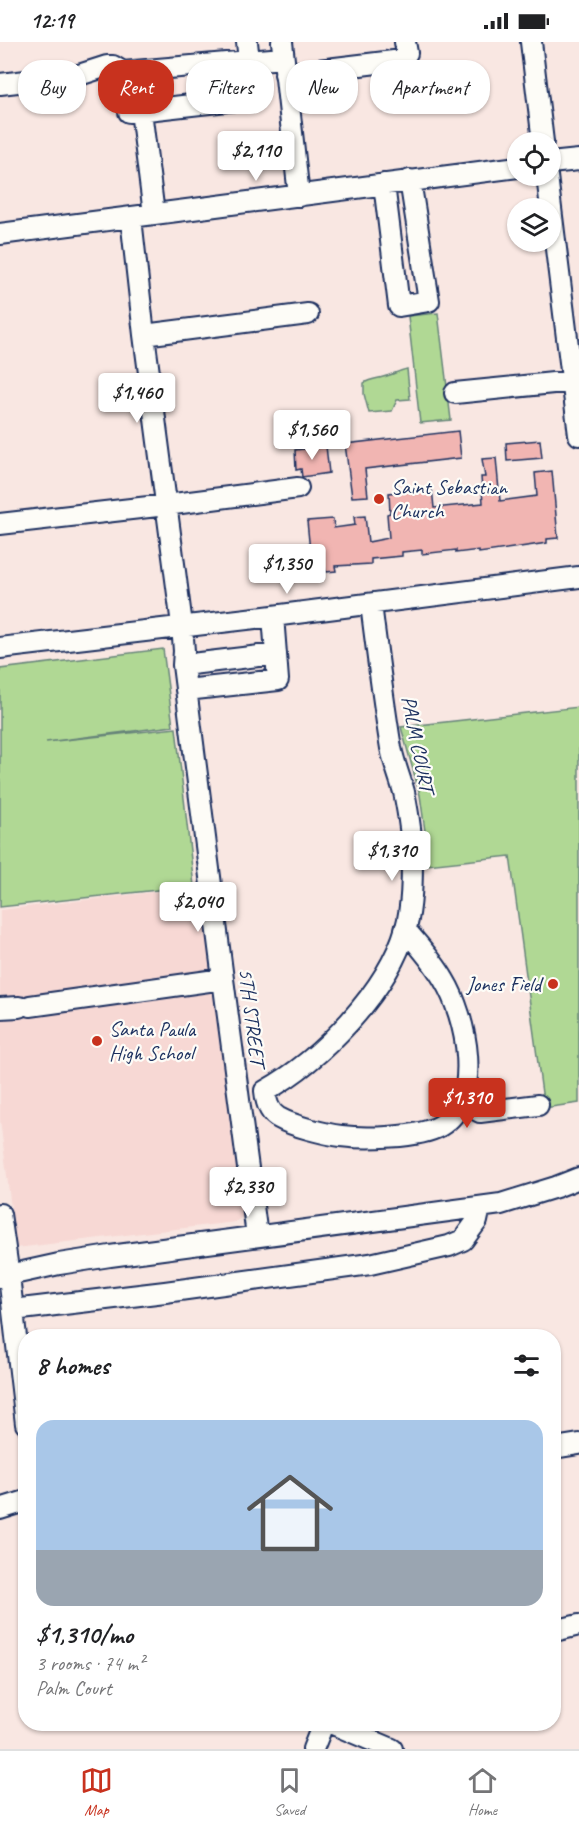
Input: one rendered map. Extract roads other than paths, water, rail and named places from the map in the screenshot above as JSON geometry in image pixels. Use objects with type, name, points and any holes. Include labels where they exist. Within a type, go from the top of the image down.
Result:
[{"type":"street","points":[[174,65],[245,55],[402,60],[407,53],[405,42]]},
{"type":"street","points":[[531,42],[542,132]]},
{"type":"street","points":[[174,107],[245,99],[245,55]]},
{"type":"street","points":[[283,58],[299,196]]},
{"type":"street","points":[[0,84],[79,75],[98,69]]},
{"type":"street","points":[[141,114],[153,214]]},
{"type":"street","points":[[561,162],[579,160]]},
{"type":"street","points":[[0,234],[507,168]]},
{"type":"street","points":[[384,184],[399,306],[429,301],[410,180]]},
{"type":"street","points":[[548,186],[579,435]]},
{"type":"street","name":"5TH STREET","points":[[131,218],[182,625],[186,690],[257,1236]]},
{"type":"street","points":[[144,335],[308,314]]},
{"type":"street","points":[[455,393],[573,381]]},
{"type":"street","points":[[0,524],[298,488]]},
{"type":"street","points":[[0,648],[579,577]]},
{"type":"street","name":"PALM COURT","points":[[371,603],[392,751],[404,791],[411,840],[410,897],[405,929],[386,972],[356,1014],[326,1045],[292,1074],[265,1092],[266,1104],[278,1118],[338,1136],[393,1136],[427,1131],[442,1125],[453,1116],[462,1102]]},
{"type":"street","points":[[186,690],[278,680],[273,616]]},
{"type":"street","points":[[183,665],[276,654]]},
{"type":"street","points":[[405,929],[446,982],[462,1024],[466,1069],[462,1102],[480,1112],[538,1105]]},
{"type":"street","points":[[16,1007],[223,979]]},
{"type":"street","points":[[5,1277],[69,1262],[501,1204],[579,1178]]},
{"type":"street","points":[[13,1310],[370,1264],[449,1246],[463,1240],[477,1221],[480,1207]]},
{"type":"street","points":[[0,1214],[5,1277],[13,1310],[18,1354]]},
{"type":"street","points":[[561,1447],[579,1444]]},
{"type":"street","points":[[0,1509],[18,1503]]},
{"type":"street","points":[[561,1629],[579,1625]]},
{"type":"street","points":[[312,1749],[320,1731]]},
{"type":"street","points":[[350,1731],[392,1749]]},
{"type":"place","name":"Saint Sebastian Church","points":[[379,499]]},
{"type":"place","name":"Jones Field","points":[[553,984]]},
{"type":"place","name":"Santa Paula High School","points":[[97,1041]]}]
